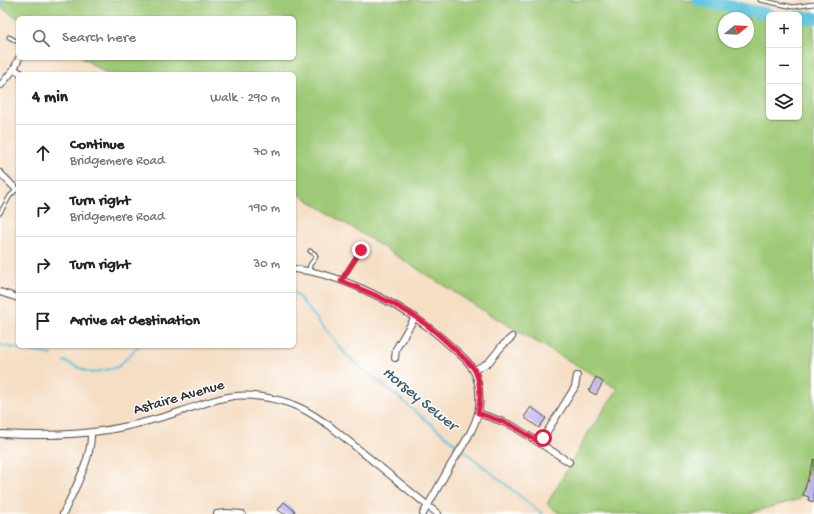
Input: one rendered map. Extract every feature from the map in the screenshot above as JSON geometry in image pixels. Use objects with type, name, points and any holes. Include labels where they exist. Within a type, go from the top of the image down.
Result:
[{"type":"street","points":[[1,85],[14,69],[18,60]]},
{"type":"street","points":[[14,69],[19,72]]},
{"type":"street","points":[[0,173],[16,188]]},
{"type":"street","points":[[296,269],[308,271],[341,281],[383,299],[428,326],[471,364],[477,378],[480,398],[475,423],[423,514]]},
{"type":"street","points":[[0,292],[16,297]]},
{"type":"street","points":[[395,358],[396,349],[415,318]]},
{"type":"street","points":[[474,370],[489,362],[502,346],[512,337]]},
{"type":"street","points":[[540,443],[575,386],[577,376]]},
{"type":"street","name":"Astaire Avenue","points":[[0,434],[62,435],[117,429],[143,423],[212,400],[229,396],[245,396],[277,400],[296,406],[314,415],[330,426],[438,514]]},
{"type":"street","points":[[478,413],[509,424],[569,462]]},
{"type":"street","points":[[63,514],[86,464],[92,441],[91,432]]},
{"type":"street","points":[[217,514],[242,514]]},
{"type":"lane","points":[[760,0],[793,7],[814,4]]},
{"type":"lane","points":[[9,37],[16,41]]},
{"type":"lane","points":[[0,214],[10,196],[16,190]]},
{"type":"lane","points":[[341,281],[361,250]]},
{"type":"lane","points":[[308,271],[310,265],[316,257],[315,254],[310,251]]},
{"type":"green space","points":[[0,0],[699,0],[766,14],[766,120],[802,120],[802,17],[814,18],[814,453],[800,499],[746,514],[560,514],[547,504],[588,433],[618,389],[492,316],[296,192],[296,72],[105,72],[85,60],[296,60],[296,16],[16,16],[0,7]]},
{"type":"building","points":[[596,377],[603,382],[596,395],[589,391]]},
{"type":"building","points":[[531,407],[546,418],[539,428],[524,417]]},
{"type":"building","points":[[814,459],[814,502],[808,500],[809,497],[803,495]]},
{"type":"building","points":[[284,502],[295,511],[293,514],[284,514],[278,510]]},
{"type":"waterway","points":[[0,9],[4,0]]},
{"type":"waterway","points":[[699,0],[766,14]]},
{"type":"waterway","points":[[802,17],[814,18]]},
{"type":"waterway","name":"Horsey Sewer","points":[[296,293],[347,356],[542,514]]},
{"type":"waterway","name":"Horsey Sewer","points":[[0,345],[52,355]]},
{"type":"waterway","name":"Horsey Sewer","points":[[64,361],[91,373],[118,367],[137,348]]},
{"type":"route","points":[[361,250],[341,281],[363,289],[383,299],[428,326],[471,364],[477,378],[480,398],[478,413],[513,426],[540,443],[543,438]]}]
